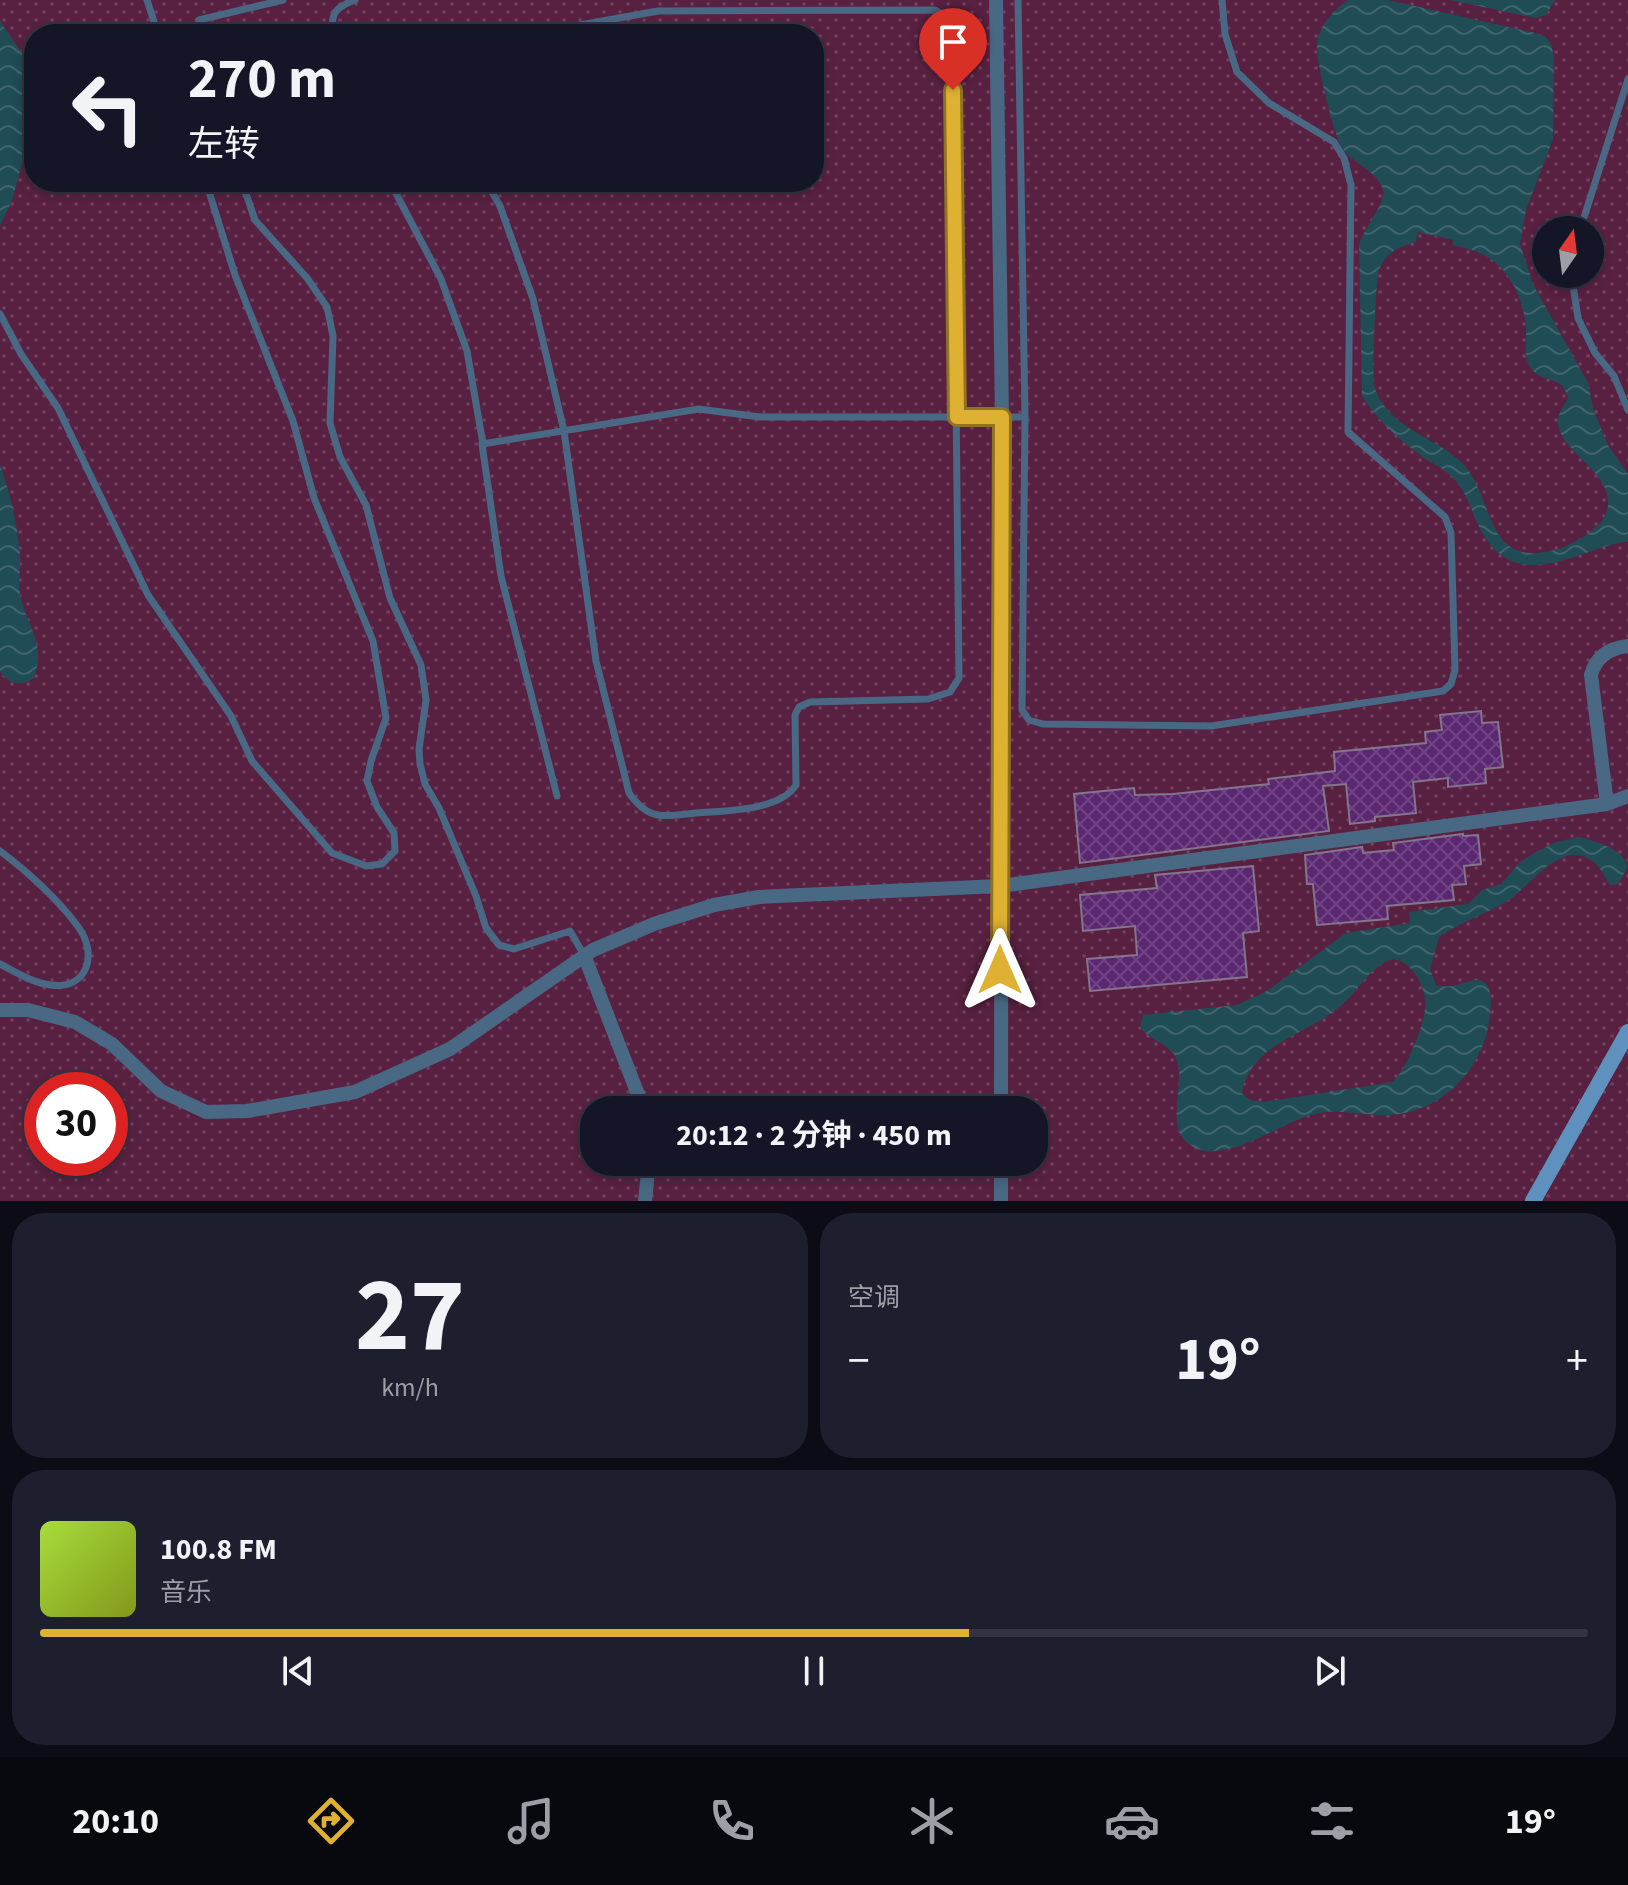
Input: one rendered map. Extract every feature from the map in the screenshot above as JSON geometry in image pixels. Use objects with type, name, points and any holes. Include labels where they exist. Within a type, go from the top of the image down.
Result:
[{"type":"street","points":[[996,0],[1002,417],[1001,1096]]},
{"type":"street","points":[[1607,804],[1591,675],[1604,654],[1628,646]]},
{"type":"street","points":[[0,1010],[28,1010],[75,1022],[112,1044],[161,1091],[206,1112],[247,1111],[355,1092],[450,1049],[584,955],[654,924],[714,905],[759,897],[1000,886],[1607,804],[1628,796]]},
{"type":"street","points":[[584,955],[639,1096]]},
{"type":"street","points":[[1533,1201],[1628,1032]]},
{"type":"street","points":[[645,1201],[648,1176]]},
{"type":"street","points":[[1001,1176],[1001,1201]]},
{"type":"lane","points":[[147,0],[155,24]]},
{"type":"lane","points":[[199,24],[199,20],[283,0]]},
{"type":"lane","points":[[332,24],[334,11],[355,0]]},
{"type":"lane","points":[[657,0],[658,11]]},
{"type":"lane","points":[[1018,0],[1025,417],[1022,710],[1029,720],[1043,724],[1211,726],[1443,691],[1451,684],[1455,670],[1451,533],[1445,517],[1348,432],[1351,185],[1347,165],[1334,142],[1269,103],[1237,72],[1225,34],[1222,0]]},
{"type":"lane","points":[[492,192],[500,206],[533,299],[564,431],[600,676],[629,793],[642,808],[660,816],[749,809],[787,796],[794,789],[797,779],[795,715],[805,703],[928,699],[950,692],[959,678],[952,31],[949,18],[935,10],[658,11],[586,24]]},
{"type":"lane","points":[[1584,216],[1628,79]]},
{"type":"lane","points":[[0,314],[21,354],[58,408],[148,595],[231,716],[252,761],[332,853],[366,866],[382,864],[395,851],[394,833],[377,807],[367,781],[386,718],[373,641],[314,498],[293,421],[235,275],[209,192]]},
{"type":"lane","points":[[245,192],[255,220],[316,289],[327,307],[333,336],[330,423],[340,457],[366,505],[390,598],[421,665],[426,700],[419,749],[422,774],[476,896],[486,928],[499,945],[514,949],[570,931],[584,955]]},
{"type":"lane","points":[[395,192],[441,279],[467,351],[501,576],[557,796]]},
{"type":"lane","points":[[1573,288],[1578,318],[1595,353],[1614,376],[1628,410]]},
{"type":"lane","points":[[483,444],[699,409],[760,417],[1025,417]]},
{"type":"lane","points":[[0,851],[42,887],[79,927],[89,955],[84,975],[63,985],[32,981],[0,964]]},
{"type":"shaded area","points":[[0,0],[1628,0],[1628,1201],[0,1201]]},
{"type":"water","points":[[1348,0],[1388,0],[1535,33],[1545,36],[1551,44],[1554,57],[1553,139],[1526,210],[1520,244],[1532,288],[1535,288],[1588,383],[1593,408],[1607,444],[1628,474],[1628,541],[1551,563],[1533,565],[1515,562],[1499,553],[1484,536],[1462,490],[1452,477],[1400,439],[1362,396],[1359,245],[1381,202],[1383,190],[1377,179],[1344,151],[1335,131],[1317,53],[1318,37],[1332,14]],"holes":[[[1418,232],[1453,240],[1452,245],[1478,252],[1492,260],[1508,277],[1523,309],[1529,364],[1536,373],[1565,390],[1568,397],[1558,421],[1562,436],[1592,469],[1607,493],[1608,506],[1602,521],[1571,544],[1550,551],[1529,553],[1513,549],[1494,526],[1481,494],[1463,464],[1398,420],[1389,412],[1375,389],[1376,307],[1382,264],[1394,251],[1416,242]]]},
{"type":"water","points":[[1450,0],[1555,0],[1546,15],[1535,18]]},
{"type":"water","points":[[0,21],[24,56],[24,156],[12,201],[0,226]]},
{"type":"water","points":[[0,464],[17,533],[20,594],[38,654],[34,678],[20,683],[7,679],[0,671]]},
{"type":"water","points":[[1579,837],[1593,841],[1621,855],[1628,867],[1618,884],[1610,885],[1596,864],[1583,856],[1571,855],[1559,859],[1506,902],[1439,937],[1430,970],[1436,985],[1482,981],[1490,991],[1491,1001],[1480,1053],[1470,1070],[1442,1097],[1407,1113],[1315,1114],[1252,1141],[1219,1151],[1204,1151],[1190,1145],[1182,1136],[1177,1113],[1178,1062],[1169,1049],[1140,1027],[1143,1015],[1237,1005],[1267,991],[1346,933],[1410,923],[1409,912],[1468,904],[1482,890],[1501,884],[1520,862],[1556,842]],"holes":[[[1394,959],[1401,961],[1418,978],[1424,993],[1425,1008],[1414,1047],[1393,1082],[1263,1102],[1250,1100],[1242,1093],[1251,1070],[1268,1051],[1338,1008],[1380,965]]]},
{"type":"building","points":[[1481,711],[1482,723],[1498,722],[1503,767],[1485,769],[1486,783],[1448,787],[1448,778],[1413,782],[1416,813],[1375,817],[1375,821],[1350,824],[1346,784],[1323,786],[1329,831],[1080,863],[1074,794],[1134,788],[1135,795],[1173,794],[1269,784],[1268,779],[1335,771],[1334,752],[1426,743],[1425,732],[1442,730],[1440,715]]},
{"type":"building","points":[[1463,834],[1478,835],[1481,864],[1464,866],[1466,884],[1452,885],[1454,900],[1387,906],[1388,919],[1317,925],[1313,884],[1307,884],[1305,855],[1362,847],[1363,853],[1394,850],[1393,843]]},
{"type":"building","points":[[1253,866],[1259,931],[1243,933],[1247,977],[1090,991],[1087,959],[1137,955],[1135,926],[1083,931],[1080,895],[1157,888],[1155,875]]},
{"type":"route","points":[[953,90],[957,417],[1002,417],[1000,970]]}]
